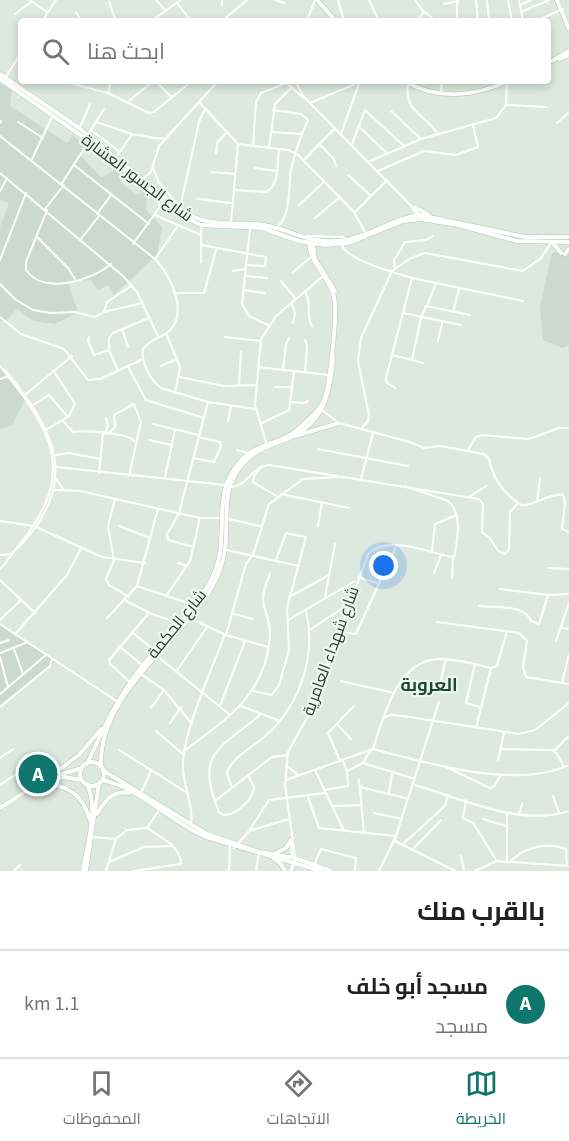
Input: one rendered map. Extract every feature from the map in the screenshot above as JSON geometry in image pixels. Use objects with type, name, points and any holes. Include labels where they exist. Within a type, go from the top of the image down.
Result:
[{"type":"street","points":[[44,18],[56,0]]},
{"type":"street","points":[[156,0],[166,11]]},
{"type":"street","points":[[156,18],[181,0]]},
{"type":"street","points":[[222,0],[222,5]]},
{"type":"street","points":[[226,18],[247,0]]},
{"type":"street","points":[[275,0],[284,3]]},
{"type":"street","points":[[308,18],[316,0],[333,18]]},
{"type":"street","points":[[338,0],[343,18]]},
{"type":"street","points":[[369,0],[378,18]]},
{"type":"street","points":[[415,0],[424,12],[433,18]]},
{"type":"street","points":[[476,0],[478,18]]},
{"type":"street","points":[[487,0],[489,18]]},
{"type":"street","points":[[508,0],[511,18]]},
{"type":"street","points":[[519,0],[522,18]]},
{"type":"street","points":[[520,5],[531,0]]},
{"type":"street","points":[[521,12],[549,0]]},
{"type":"street","points":[[557,0],[569,29]]},
{"type":"street","points":[[15,14],[30,1],[47,12]]},
{"type":"street","points":[[444,4],[457,1],[457,18]]},
{"type":"street","points":[[109,2],[115,18]]},
{"type":"street","points":[[177,3],[189,18]]},
{"type":"street","points":[[542,18],[561,9]]},
{"type":"street","points":[[561,9],[569,23]]},
{"type":"street","points":[[76,12],[79,18]]},
{"type":"street","points":[[419,18],[424,12]]},
{"type":"street","points":[[551,62],[569,53]]},
{"type":"street","points":[[2,77],[18,58]]},
{"type":"street","name":"شارع الجسور العشارة","points":[[2,77],[79,128],[201,223],[275,228],[301,240]]},
{"type":"street","points":[[73,84],[108,93],[129,101],[149,113],[154,112],[188,84]]},
{"type":"street","points":[[108,93],[110,84]]},
{"type":"street","points":[[129,101],[151,84]]},
{"type":"street","points":[[158,84],[172,98]]},
{"type":"street","points":[[143,180],[151,172],[156,152],[167,136],[216,84]]},
{"type":"street","points":[[253,146],[257,98],[265,90],[283,84],[292,87],[298,95],[310,102],[410,203],[419,217]]},
{"type":"street","points":[[298,84],[306,99]]},
{"type":"street","points":[[310,102],[353,84]]},
{"type":"street","points":[[341,135],[359,84]]},
{"type":"street","points":[[406,84],[406,94],[410,105],[438,134]]},
{"type":"street","points":[[412,84],[440,94],[457,95],[485,90],[500,84]]},
{"type":"street","points":[[440,94],[442,84]]},
{"type":"street","points":[[368,162],[421,139],[496,118],[506,105],[507,84]]},
{"type":"street","points":[[269,147],[273,110],[278,100],[292,87]]},
{"type":"street","name":"شارع الجسور العشارة","points":[[18,88],[89,141],[168,206],[201,223],[267,229],[319,245],[344,242],[419,217],[430,216],[525,237],[566,240]]},
{"type":"street","points":[[200,103],[238,144],[269,147],[297,154],[354,212],[366,234]]},
{"type":"street","points":[[79,128],[90,104]]},
{"type":"street","points":[[506,105],[546,107]]},
{"type":"street","points":[[88,135],[104,109]]},
{"type":"street","points":[[181,209],[199,122],[205,109]]},
{"type":"street","points":[[273,110],[304,115],[308,120],[301,134],[292,168],[285,216],[275,228]]},
{"type":"street","points":[[351,145],[366,110],[404,146]]},
{"type":"street","points":[[391,111],[421,139]]},
{"type":"street","points":[[557,123],[569,112]]},
{"type":"street","points":[[32,159],[52,122],[52,114]]},
{"type":"street","points":[[18,122],[43,139]]},
{"type":"street","points":[[96,122],[121,129],[132,135],[143,134],[159,139],[167,136]]},
{"type":"street","points":[[378,171],[424,151],[456,155],[478,147],[473,125]]},
{"type":"street","points":[[358,126],[387,153]]},
{"type":"street","points":[[303,161],[335,128]]},
{"type":"street","points":[[91,130],[120,152]]},
{"type":"street","points":[[216,153],[217,143],[227,132]]},
{"type":"street","points":[[270,132],[301,134]]},
{"type":"street","points":[[116,158],[132,135]]},
{"type":"street","points":[[0,136],[32,159],[154,260],[174,293],[178,315],[166,333],[144,347],[142,360],[155,384],[175,393],[208,402],[255,409]]},
{"type":"street","points":[[89,141],[46,209],[27,262],[28,273],[34,278],[53,284],[87,279],[111,264]]},
{"type":"street","points":[[231,224],[238,144]]},
{"type":"street","points":[[319,145],[334,159],[336,166]]},
{"type":"street","points":[[234,190],[268,192],[275,184],[279,149]]},
{"type":"street","points":[[74,165],[149,224]]},
{"type":"street","points":[[153,165],[159,183],[181,209]]},
{"type":"street","points":[[255,168],[276,171]]},
{"type":"street","points":[[211,172],[235,174]]},
{"type":"street","points":[[0,173],[111,264],[131,286],[159,337]]},
{"type":"street","points":[[348,175],[370,196]]},
{"type":"street","points":[[0,191],[7,177]]},
{"type":"street","points":[[354,212],[387,180]]},
{"type":"street","points":[[300,205],[324,181]]},
{"type":"street","points":[[0,260],[26,193]]},
{"type":"street","points":[[81,239],[111,194]]},
{"type":"street","points":[[315,218],[340,197]]},
{"type":"street","points":[[133,244],[155,215],[159,208],[159,199]]},
{"type":"street","points":[[198,199],[232,203]]},
{"type":"street","points":[[159,208],[168,206]]},
{"type":"street","points":[[414,208],[430,216]]},
{"type":"street","points":[[410,216],[414,208]]},
{"type":"street","points":[[155,215],[201,235]]},
{"type":"street","name":"شارع الجسور العشارة","points":[[311,242],[344,242],[410,216],[458,225],[511,240],[552,243],[566,240]]},
{"type":"street","points":[[201,223],[201,262]]},
{"type":"street","points":[[154,260],[177,226]]},
{"type":"street","points":[[250,227],[242,304],[246,312],[268,325]]},
{"type":"street","points":[[227,486],[237,465],[248,453],[266,442],[293,433],[321,409],[330,387],[338,305],[334,288],[301,240],[308,235],[343,237],[346,252],[412,278],[524,301]]},
{"type":"street","points":[[361,429],[368,422],[369,415],[359,370],[359,345],[393,270],[394,260],[405,242],[426,240],[433,236]]},
{"type":"street","points":[[37,237],[68,268],[75,279]]},
{"type":"street","points":[[311,242],[312,255],[322,277],[332,289],[335,303],[328,375],[321,409]]},
{"type":"street","points":[[543,243],[547,250]]},
{"type":"street","points":[[393,270],[411,258],[425,254],[523,271],[531,267],[552,243],[563,253],[569,249]]},
{"type":"street","points":[[201,245],[264,256],[266,261],[265,266],[246,265]]},
{"type":"street","points":[[292,272],[312,255],[319,245]]},
{"type":"street","points":[[174,293],[204,293],[216,249]]},
{"type":"street","points":[[233,271],[245,269]]},
{"type":"street","points":[[244,276],[267,278]]},
{"type":"street","points":[[266,442],[255,409],[261,341],[268,325],[291,302],[322,277]]},
{"type":"street","points":[[395,388],[386,381],[412,278]]},
{"type":"street","points":[[281,281],[296,299]]},
{"type":"street","points":[[412,360],[421,318],[436,283]]},
{"type":"street","points":[[0,284],[16,300],[33,310],[57,314],[75,312],[92,317],[142,303]]},
{"type":"street","points":[[104,312],[107,302],[131,286]]},
{"type":"street","points":[[453,312],[459,288]]},
{"type":"street","points":[[243,290],[265,293]]},
{"type":"street","points":[[305,291],[311,302],[309,321],[312,326]]},
{"type":"street","points":[[291,302],[295,314],[293,323]]},
{"type":"street","points":[[426,306],[470,315]]},
{"type":"street","points":[[403,313],[442,323],[461,325]]},
{"type":"street","points":[[0,317],[21,334],[61,347],[72,356],[88,380],[96,381],[142,360]]},
{"type":"street","points":[[118,371],[109,351],[109,338],[122,329],[149,318]]},
{"type":"street","points":[[438,341],[442,323]]},
{"type":"street","points":[[122,329],[128,347]]},
{"type":"street","points":[[166,333],[177,359],[180,377],[175,393]]},
{"type":"street","points":[[89,337],[88,341],[94,355],[109,351]]},
{"type":"street","points":[[225,337],[261,341]]},
{"type":"street","points":[[283,371],[286,344],[289,338]]},
{"type":"street","points":[[305,340],[307,346],[305,373]]},
{"type":"street","points":[[239,384],[241,352]]},
{"type":"street","points":[[26,395],[72,356]]},
{"type":"street","points":[[392,356],[423,363]]},
{"type":"street","points":[[161,366],[177,359]]},
{"type":"street","points":[[0,364],[33,405],[56,455],[57,467],[52,490],[35,526],[0,569]]},
{"type":"street","points":[[128,367],[146,400],[205,418]]},
{"type":"street","points":[[258,367],[328,375]]},
{"type":"street","points":[[46,430],[63,421],[74,409],[74,401],[53,370]]},
{"type":"street","points":[[260,424],[284,415],[291,402],[294,372]]},
{"type":"street","points":[[0,379],[10,376]]},
{"type":"street","points":[[10,376],[36,413],[50,444],[54,466],[52,490]]},
{"type":"street","points":[[180,377],[217,385],[256,385]]},
{"type":"street","points":[[275,387],[293,387]]},
{"type":"street","points":[[33,405],[50,395],[68,417]]},
{"type":"street","points":[[291,402],[308,401]]},
{"type":"street","points":[[194,547],[167,538],[170,526],[179,513],[208,402]]},
{"type":"street","points":[[105,434],[115,427],[114,415],[133,403],[141,418],[129,476]]},
{"type":"street","points":[[228,421],[231,406]]},
{"type":"street","points":[[321,409],[339,423],[424,448],[440,446],[468,450],[487,457],[499,486],[518,503],[526,505],[562,495],[564,498],[562,529],[569,532]]},
{"type":"street","name":"شارع الحكمة","points":[[100,766],[104,735],[141,674],[211,581],[219,561],[223,540],[227,486],[251,456],[269,445],[292,437],[321,409]]},
{"type":"street","points":[[99,473],[108,425],[106,418]]},
{"type":"street","points":[[63,421],[73,432],[82,430],[130,436],[135,441]]},
{"type":"street","points":[[292,437],[339,423]]},
{"type":"street","points":[[153,424],[220,442],[221,446],[215,461],[209,463],[193,458]]},
{"type":"street","points":[[468,450],[476,437],[488,434],[529,440],[559,428],[569,428]]},
{"type":"street","points":[[164,478],[175,430]]},
{"type":"street","points":[[361,480],[373,433]]},
{"type":"street","points":[[150,440],[171,445]]},
{"type":"street","points":[[318,449],[408,466]]},
{"type":"street","points":[[237,450],[248,453]]},
{"type":"street","points":[[56,455],[69,453],[101,459]]},
{"type":"street","points":[[57,467],[238,487],[263,466],[290,467],[469,497],[482,501],[482,532],[490,538],[498,551],[504,554],[509,549],[510,512],[518,503]]},
{"type":"street","points":[[263,466],[253,481],[280,495],[349,508]]},
{"type":"street","points":[[189,828],[192,812],[183,772],[184,753],[202,695],[234,614],[246,564],[253,555],[260,526],[269,504],[303,478],[345,477]]},
{"type":"street","points":[[56,478],[63,489]]},
{"type":"street","points":[[537,502],[540,478]]},
{"type":"street","points":[[405,486],[448,501],[457,515],[457,543],[453,557],[452,578]]},
{"type":"street","points":[[469,497],[486,486]]},
{"type":"street","points":[[52,490],[63,489],[115,498],[200,518],[225,518],[260,526]]},
{"type":"street","points":[[115,498],[108,526],[114,560],[107,572],[106,581],[129,597]]},
{"type":"street","points":[[318,526],[322,502]]},
{"type":"street","points":[[107,618],[126,601],[137,586],[158,509]]},
{"type":"street","points":[[563,512],[569,513]]},
{"type":"street","points":[[432,551],[435,524],[457,515]]},
{"type":"street","points":[[167,595],[187,566],[200,518]]},
{"type":"street","name":"شارع الحكمة","points":[[87,764],[105,724],[130,682],[143,665],[189,618],[214,582],[225,550],[225,518]]},
{"type":"street","points":[[0,520],[35,526],[81,548],[114,560],[145,563]]},
{"type":"street","points":[[119,526],[150,538]]},
{"type":"street","points":[[254,691],[272,695],[279,685],[290,645],[289,597],[306,544],[304,536],[285,534],[276,560]]},
{"type":"street","points":[[324,598],[335,544]]},
{"type":"street","name":"شارع شهداء العامرية","points":[[291,870],[294,859],[285,780],[288,755],[312,709],[357,579],[370,552],[381,546],[396,546],[432,551],[453,557]]},
{"type":"street","points":[[339,631],[356,634],[396,546]]},
{"type":"street","points":[[16,634],[67,575],[81,548]]},
{"type":"street","points":[[225,550],[299,566]]},
{"type":"street","points":[[0,555],[13,553]]},
{"type":"street","points":[[434,573],[441,555]]},
{"type":"street","points":[[178,563],[187,566]]},
{"type":"street","points":[[549,568],[569,569]]},
{"type":"street","points":[[184,753],[241,706],[254,691],[268,647],[268,624],[262,601],[270,574]]},
{"type":"street","points":[[289,597],[329,575]]},
{"type":"street","points":[[288,620],[357,579],[378,583]]},
{"type":"street","points":[[0,580],[35,613]]},
{"type":"street","points":[[137,586],[195,605]]},
{"type":"street","points":[[500,589],[548,595],[569,594]]},
{"type":"street","points":[[479,606],[523,610],[529,615],[531,621],[539,624],[548,595]]},
{"type":"street","points":[[21,600],[0,622],[118,702]]},
{"type":"street","points":[[126,601],[150,613],[179,623]]},
{"type":"street","points":[[556,641],[569,603]]},
{"type":"street","points":[[310,630],[349,604]]},
{"type":"street","points":[[232,788],[227,774],[231,764],[280,721],[291,706],[310,651],[310,630],[306,611]]},
{"type":"street","points":[[130,682],[110,664],[110,658],[150,613]]},
{"type":"street","points":[[234,614],[253,619]]},
{"type":"street","points":[[189,618],[225,635],[268,647]]},
{"type":"street","points":[[437,622],[519,633],[526,638],[523,671],[526,677],[569,684]]},
{"type":"street","points":[[176,673],[207,627]]},
{"type":"street","points":[[561,627],[569,629]]},
{"type":"street","points":[[347,771],[363,763],[372,750],[382,719],[394,693],[407,676],[432,660],[446,659],[491,668],[497,666],[507,631]]},
{"type":"street","points":[[131,632],[176,673],[229,715]]},
{"type":"street","points":[[0,643],[9,640]]},
{"type":"street","points":[[220,706],[245,641]]},
{"type":"street","points":[[8,687],[0,655],[28,642]]},
{"type":"street","points":[[119,646],[143,665]]},
{"type":"street","points":[[14,649],[23,674]]},
{"type":"street","points":[[0,694],[46,654]]},
{"type":"street","points":[[562,682],[569,654]]},
{"type":"street","points":[[0,707],[50,666],[52,658]]},
{"type":"street","points":[[438,692],[446,659]]},
{"type":"street","points":[[475,664],[466,704],[480,707]]},
{"type":"street","points":[[476,728],[491,668]]},
{"type":"street","points":[[141,674],[164,690],[181,707],[192,724]]},
{"type":"street","points":[[341,681],[394,693]]},
{"type":"street","points":[[151,708],[164,690]]},
{"type":"street","points":[[379,871],[395,840],[439,702]]},
{"type":"street","points":[[382,719],[394,715],[523,734],[535,730],[569,703]]},
{"type":"street","points":[[241,706],[280,721]]},
{"type":"street","points":[[229,871],[232,846],[249,831],[268,801],[308,797],[348,786],[347,771],[328,734],[354,706]]},
{"type":"street","points":[[170,723],[181,707]]},
{"type":"street","points":[[248,776],[254,784],[254,792],[235,812],[223,815],[219,812],[207,774],[211,758],[217,749],[261,714]]},
{"type":"street","points":[[0,808],[79,755],[105,724]]},
{"type":"street","points":[[337,724],[351,739]]},
{"type":"street","points":[[156,731],[184,753]]},
{"type":"street","points":[[498,760],[504,733]]},
{"type":"street","points":[[554,752],[569,736]]},
{"type":"street","points":[[0,758],[13,749]]},
{"type":"street","points":[[501,749],[554,752]]},
{"type":"street","points":[[119,750],[186,792]]},
{"type":"street","points":[[285,780],[372,750],[500,775],[531,775],[569,765]]},
{"type":"street","points":[[554,752],[564,767]]},
{"type":"street","points":[[215,801],[272,757],[288,755]]},
{"type":"street","points":[[45,779],[82,768],[93,762],[189,828]]},
{"type":"street","points":[[363,763],[392,774],[415,779]]},
{"type":"street","points":[[0,785],[32,764]]},
{"type":"street","points":[[286,765],[298,775]]},
{"type":"street","points":[[444,765],[490,788],[495,787],[500,775]]},
{"type":"street","points":[[82,768],[83,780]]},
{"type":"street","points":[[315,770],[344,831]]},
{"type":"street","points":[[84,871],[104,771]]},
{"type":"street","points":[[141,793],[151,771]]},
{"type":"street","points":[[389,794],[392,774]]},
{"type":"street","points":[[36,785],[60,777],[83,780],[87,784],[92,799],[84,871]]},
{"type":"street","points":[[360,780],[364,833]]},
{"type":"street","points":[[87,784],[101,781],[118,784],[189,828],[232,846],[294,859],[331,871]]},
{"type":"street","points":[[36,785],[61,786],[76,793],[85,804],[91,823]]},
{"type":"street","points":[[414,785],[519,815],[537,817],[569,811]]},
{"type":"street","points":[[360,787],[409,799]]},
{"type":"street","points":[[95,817],[105,801],[114,794],[135,794]]},
{"type":"street","points":[[403,844],[445,806],[448,795]]},
{"type":"street","points":[[553,796],[559,814]]},
{"type":"street","points":[[308,797],[318,827],[396,836]]},
{"type":"street","points":[[466,800],[462,817],[473,823],[497,861]]},
{"type":"street","points":[[519,815],[522,804]]},
{"type":"street","points":[[332,806],[362,805]]},
{"type":"street","points":[[147,828],[159,810]]},
{"type":"street","points":[[507,812],[508,861]]},
{"type":"street","points":[[374,813],[402,819]]},
{"type":"street","points":[[249,831],[289,819]]},
{"type":"street","points":[[483,819],[507,826]]},
{"type":"street","points":[[413,848],[441,820]]},
{"type":"street","points":[[106,871],[116,839],[127,830],[147,828],[174,846],[180,855],[179,865],[153,866],[134,871]]},
{"type":"street","name":"شارع شهداء العامرية","points":[[291,833],[294,859]]},
{"type":"street","points":[[92,837],[116,839]]},
{"type":"street","points":[[272,855],[286,848],[291,840]]},
{"type":"street","points":[[395,840],[455,871]]},
{"type":"street","points":[[480,845],[486,843]]},
{"type":"street","points":[[109,862],[144,847],[174,846]]},
{"type":"street","points":[[475,871],[497,861],[568,866],[566,849],[546,846],[520,853],[508,861]]},
{"type":"street","points":[[314,865],[321,849],[356,858],[355,871]]},
{"type":"street","points":[[256,871],[259,853]]},
{"type":"street","points":[[272,855],[285,871]]},
{"type":"street","points":[[461,856],[464,871]]},
{"type":"street","points":[[294,859],[321,871]]},
{"type":"street","points":[[14,871],[20,865]]},
{"type":"shaded area","points":[[0,84],[12,89],[10,106],[67,143],[73,135],[85,146],[80,155],[102,178],[115,169],[124,174],[120,182],[137,195],[143,191],[147,195],[146,210],[162,227],[157,255],[114,295],[109,285],[98,290],[91,280],[67,281],[78,312],[55,324],[34,321],[17,309],[6,320],[0,321],[0,227],[9,203],[0,200]]},
{"type":"shaded area","points":[[569,250],[569,345],[563,348],[543,340],[540,306],[552,253]]},
{"type":"shaded area","points":[[0,368],[25,400],[12,425],[0,430]]},
{"type":"shaded area","points":[[0,625],[56,661],[0,705]]},
{"type":"place","name":"مسجد أبو خلف","points":[[38,774]]},
{"type":"district","name":"العروبة","points":[[429,685]]}]
